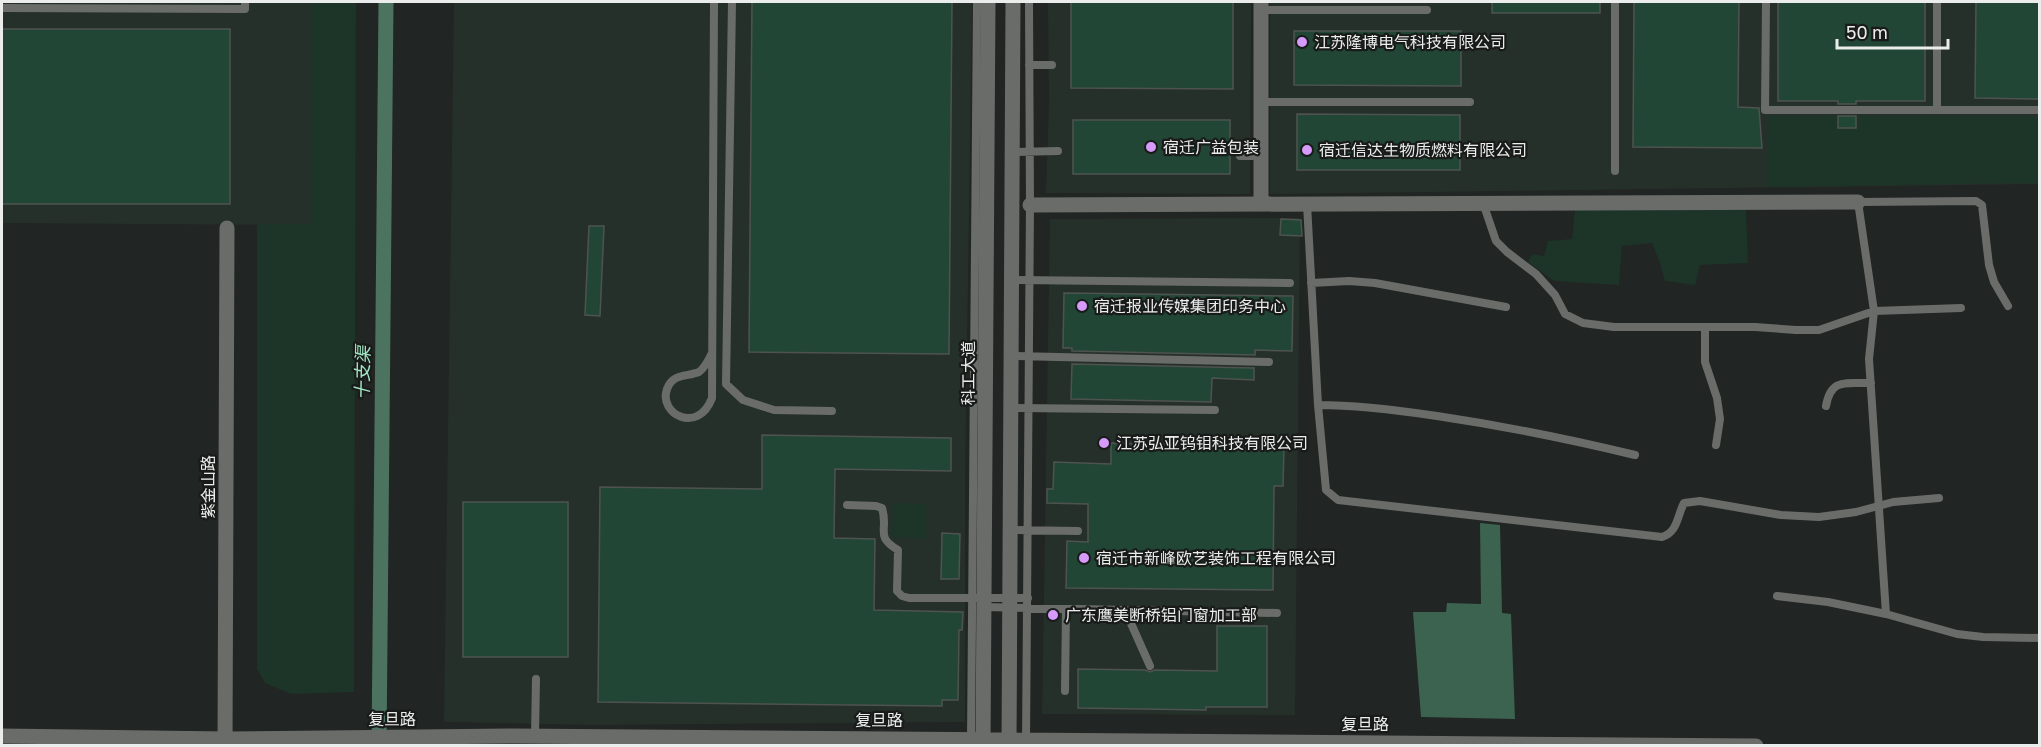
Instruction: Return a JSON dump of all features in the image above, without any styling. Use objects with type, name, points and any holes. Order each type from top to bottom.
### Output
[{"type":"street","name":"科工大道","points":[[977,742],[988,2]]},
{"type":"street","points":[[1009,742],[1013,2]]},
{"type":"street","points":[[1261,6],[1261,204]]},
{"type":"street","points":[[1030,205],[1858,202]]},
{"type":"street","name":"紫金山路","points":[[225,742],[227,228]]},
{"type":"street","name":"复旦路","points":[[2,736],[225,742],[322,738],[535,736],[977,742],[1756,746]]},
{"type":"lane","points":[[2,8],[245,9],[245,2]]},
{"type":"lane","points":[[712,353],[702,369],[695,373],[682,375],[672,381],[666,396],[672,410],[679,416],[692,418],[703,414],[712,398],[714,2]]},
{"type":"lane","points":[[712,398],[726,384],[732,2]]},
{"type":"lane","points":[[976,2],[980,601]]},
{"type":"lane","points":[[1026,742],[1030,281],[1029,2]]},
{"type":"lane","points":[[1615,2],[1615,171]]},
{"type":"lane","points":[[1766,2],[1765,110],[2040,110]]},
{"type":"lane","points":[[1937,2],[1937,110]]},
{"type":"lane","points":[[1261,6],[1428,10]]},
{"type":"lane","points":[[1029,65],[1052,65]]},
{"type":"lane","points":[[1261,102],[1470,102]]},
{"type":"lane","points":[[1012,152],[1058,151]]},
{"type":"lane","points":[[1240,156],[1261,156]]},
{"type":"lane","points":[[1886,614],[1869,359],[1874,311],[1858,202],[1976,201],[1982,205],[1989,265],[1994,282],[2008,306]]},
{"type":"lane","points":[[1307,204],[1318,405],[1326,490],[1338,500],[1662,537],[1670,534],[1676,526],[1684,503],[1700,501],[1781,515],[1819,517],[1856,512],[1911,500],[1939,498]]},
{"type":"lane","points":[[1484,204],[1496,241],[1536,274],[1555,296],[1565,314],[1583,323],[1614,327],[1819,330],[1874,311],[1961,308]]},
{"type":"lane","points":[[1011,280],[1290,284]]},
{"type":"lane","points":[[1311,283],[1349,281],[1375,283],[1506,307]]},
{"type":"lane","points":[[1705,327],[1705,362],[1717,398],[1720,419],[1716,445]]},
{"type":"lane","points":[[712,353],[726,353]]},
{"type":"lane","points":[[1011,356],[1269,362]]},
{"type":"lane","points":[[1826,406],[1828,393],[1840,384],[1871,383]]},
{"type":"lane","points":[[726,384],[743,400],[774,410],[832,411]]},
{"type":"lane","points":[[1318,405],[1352,405],[1507,426],[1635,455]]},
{"type":"lane","points":[[1011,408],[1215,410]]},
{"type":"lane","points":[[847,505],[882,508],[884,537],[887,544],[898,550],[897,591],[909,598],[1010,603],[1027,608],[1277,613]]},
{"type":"lane","points":[[1010,530],[1078,531]]},
{"type":"lane","points":[[1777,596],[1828,602],[1886,614],[1957,634],[2040,638]]},
{"type":"lane","points":[[1010,603],[1028,598]]},
{"type":"lane","points":[[1065,691],[1066,609]]},
{"type":"lane","points":[[1125,610],[1150,666]]},
{"type":"lane","points":[[535,736],[536,679]]},
{"type":"shaded area","points":[[2,2],[311,2],[311,225],[2,223]]},
{"type":"shaded area","points":[[454,2],[972,2],[965,485],[965,722],[593,725],[444,722]]},
{"type":"shaded area","points":[[1048,2],[1251,2],[1250,194],[1046,193],[1049,102]]},
{"type":"shaded area","points":[[1270,2],[2039,2],[2039,184],[1270,194]]},
{"type":"shaded area","points":[[1300,218],[1295,715],[1042,714],[1050,219]]},
{"type":"green space","points":[[311,2],[356,2],[354,692],[291,694],[265,683],[257,669],[257,224],[311,224]]},
{"type":"green space","points":[[1767,116],[2039,116],[2039,183],[1767,187]]},
{"type":"green space","points":[[1575,210],[1746,210],[1748,263],[1700,265],[1695,285],[1665,281],[1652,243],[1622,246],[1619,285],[1554,281],[1528,262],[1532,254],[1544,256],[1548,241],[1572,239]]},
{"type":"green space","points":[[893,503],[926,504],[925,539],[892,537]]},
{"type":"green space","points":[[1480,523],[1500,525],[1502,613],[1511,614],[1515,719],[1421,717],[1413,612],[1446,612],[1447,603],[1481,604]]},
{"type":"building","points":[[752,2],[952,2],[949,354],[749,352]]},
{"type":"building","points":[[1071,2],[1233,2],[1233,89],[1071,88]]},
{"type":"building","points":[[1492,2],[1600,2],[1600,13],[1492,13]]},
{"type":"building","points":[[1634,2],[1739,2],[1738,107],[1759,108],[1762,148],[1633,147]]},
{"type":"building","points":[[1778,2],[1925,2],[1925,101],[1856,101],[1856,104],[1838,104],[1838,101],[1778,101]]},
{"type":"building","points":[[1976,2],[2040,2],[2040,99],[1975,98]]},
{"type":"building","points":[[2,29],[230,29],[230,204],[2,204]]},
{"type":"building","points":[[1294,31],[1461,31],[1461,86],[1294,85]]},
{"type":"building","points":[[1297,114],[1460,115],[1460,170],[1297,170]]},
{"type":"building","points":[[1838,116],[1856,116],[1856,128],[1838,128]]},
{"type":"building","points":[[1073,120],[1230,120],[1230,174],[1073,174]]},
{"type":"building","points":[[1281,219],[1301,220],[1302,236],[1280,235]]},
{"type":"building","points":[[589,226],[604,226],[600,316],[585,315]]},
{"type":"building","points":[[1064,293],[1293,296],[1292,351],[1255,350],[1255,355],[1072,351],[1072,348],[1063,348]]},
{"type":"building","points":[[1072,364],[1254,368],[1254,380],[1212,378],[1211,402],[1071,399]]},
{"type":"building","points":[[762,435],[951,438],[951,471],[835,469],[834,538],[875,539],[874,610],[963,612],[962,630],[959,630],[958,700],[942,700],[942,706],[598,702],[600,487],[762,489]]},
{"type":"building","points":[[1111,443],[1284,447],[1283,486],[1274,486],[1273,590],[1066,588],[1067,541],[1088,542],[1088,504],[1047,503],[1047,489],[1053,489],[1054,462],[1111,464]]},
{"type":"building","points":[[463,502],[568,502],[568,657],[463,657]]},
{"type":"building","points":[[942,533],[960,534],[959,579],[941,579]]},
{"type":"building","points":[[1217,626],[1267,626],[1267,707],[1206,707],[1206,710],[1078,708],[1078,669],[1150,672],[1155,670],[1217,671]]},
{"type":"waterway","name":"十支渠","points":[[379,746],[386,2]]},
{"type":"place","name":"江苏隆博电气科技有限公司","points":[[1302,42]]},
{"type":"place","name":"宿迁广益包装","points":[[1151,147]]},
{"type":"place","name":"宿迁信达生物质燃料有限公司","points":[[1307,150]]},
{"type":"place","name":"宿迁报业传媒集团印务中心","points":[[1082,306]]},
{"type":"place","name":"江苏弘亚钨钼科技有限公司","points":[[1104,443]]},
{"type":"place","name":"宿迁市新峰欧艺装饰工程有限公司","points":[[1084,558]]},
{"type":"place","name":"广东鹰美断桥铝门窗加工部","points":[[1053,615]]}]
